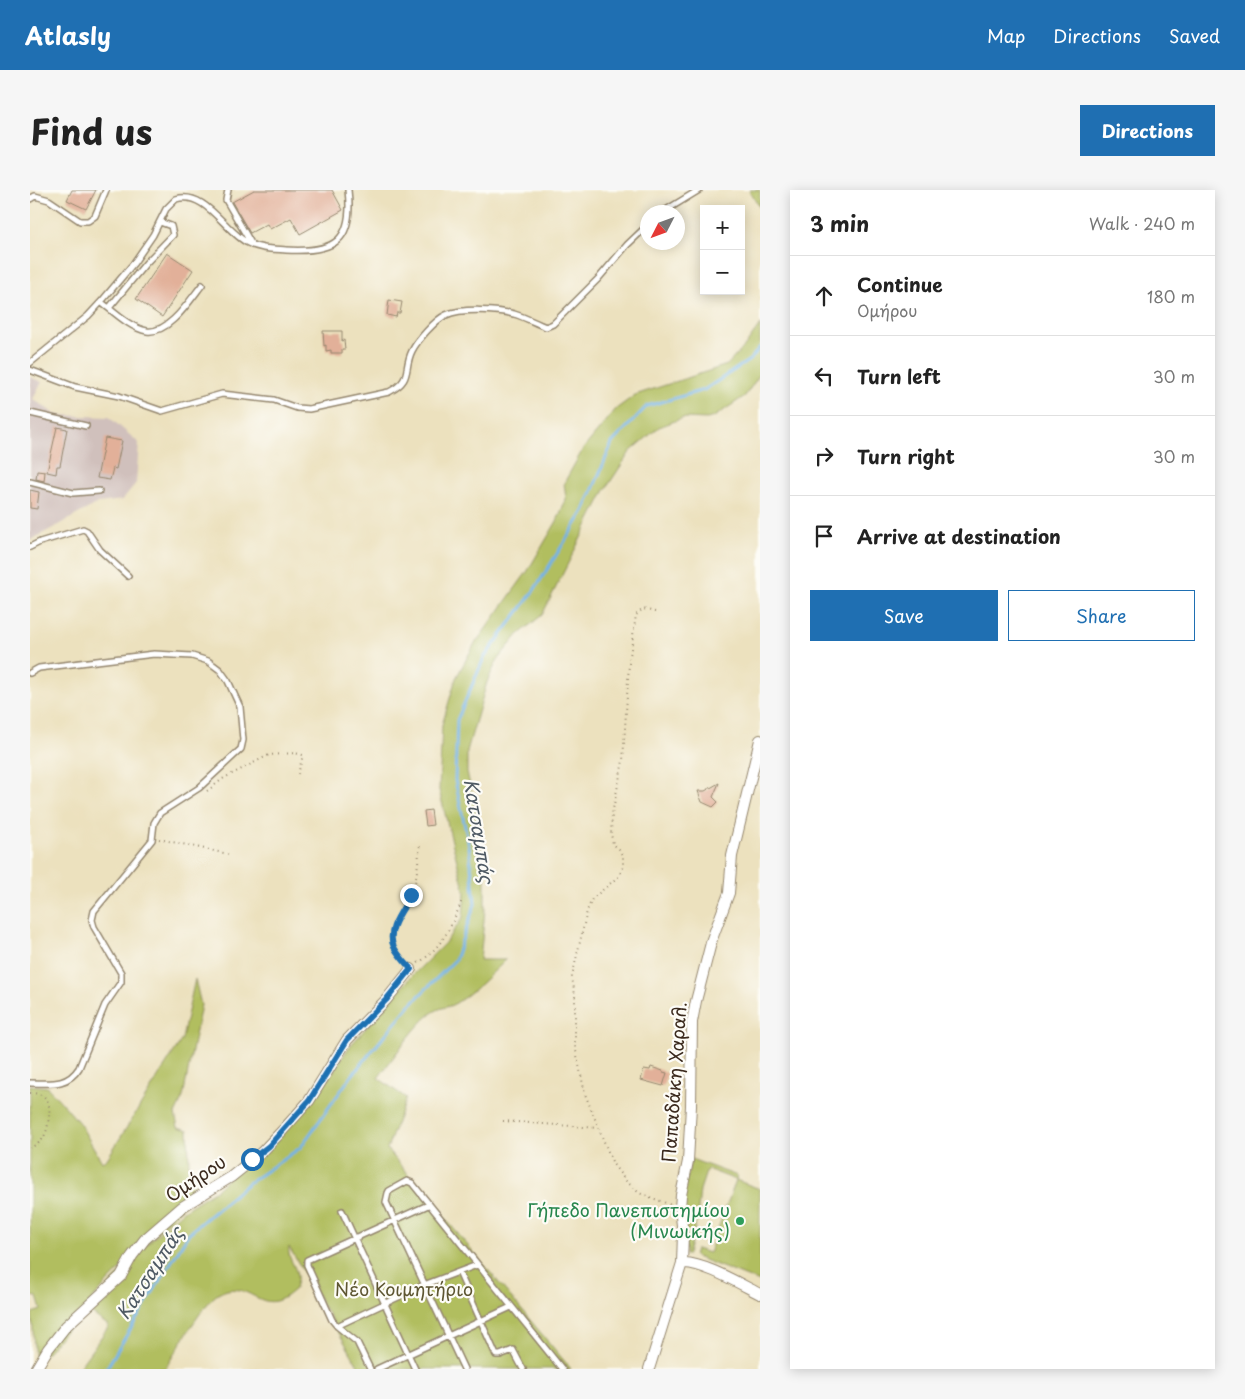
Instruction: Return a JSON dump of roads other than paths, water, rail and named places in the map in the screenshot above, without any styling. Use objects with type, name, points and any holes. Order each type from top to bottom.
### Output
[{"type":"street","name":"Παπαδάκη Χαραλ.","points":[[648,1369],[682,1263],[683,1234],[680,1195],[688,1161],[692,1106],[692,1022],[712,939],[729,892],[732,856],[760,740]]},
{"type":"street","name":"Ομήρου","points":[[36,1369],[48,1349],[66,1326],[121,1276],[132,1256],[145,1239],[182,1207],[231,1177],[262,1152],[283,1130],[309,1101],[347,1040],[386,1000],[411,969]]},
{"type":"street","points":[[682,1263],[700,1266],[760,1294]]},
{"type":"lane","points":[[41,190],[42,198]]},
{"type":"lane","points":[[30,199],[35,196],[49,200],[80,221],[88,221],[95,216],[106,190]]},
{"type":"lane","points":[[228,190],[226,200],[252,245]]},
{"type":"lane","points":[[30,363],[88,316],[101,302],[133,264],[153,235],[166,209],[176,199],[186,198],[207,207],[241,239],[252,245],[262,248],[304,251],[331,244],[342,235],[347,228],[349,216],[348,190]]},
{"type":"lane","points":[[674,205],[699,190]]},
{"type":"lane","points":[[109,308],[146,263],[173,235],[171,226],[160,222]]},
{"type":"lane","points":[[30,370],[75,387],[120,396],[162,411],[222,394],[274,400],[297,408],[309,409],[389,392],[396,389],[404,380],[411,352],[435,323],[446,315],[477,310],[512,313],[546,327],[553,324],[598,279],[640,233]]},
{"type":"lane","points":[[101,302],[130,324],[147,331],[161,329],[182,312],[202,285]]},
{"type":"lane","points":[[30,413],[34,412],[86,426]]},
{"type":"lane","points":[[30,482],[73,493],[99,491]]},
{"type":"lane","points":[[30,547],[40,542],[83,529],[87,531],[100,550],[128,576]]},
{"type":"lane","points":[[30,672],[39,668],[154,654],[192,656],[208,661],[220,670],[228,681],[240,707],[243,740],[241,749],[199,788],[160,813],[154,823],[152,838],[94,911],[92,920],[94,927],[121,973],[121,982],[105,1004],[74,1077],[61,1083],[30,1083]]},
{"type":"lane","points":[[464,1369],[386,1202],[388,1193],[407,1181],[412,1183],[562,1369]]},
{"type":"lane","points":[[370,1369],[357,1342],[332,1320],[307,1265],[307,1260],[428,1205]]},
{"type":"lane","points":[[342,1211],[415,1369]]},
{"type":"lane","points":[[337,1326],[424,1285],[477,1265]]},
{"type":"lane","points":[[459,1272],[496,1355],[513,1350],[523,1369]]},
{"type":"lane","points":[[377,1369],[511,1307]]},
{"type":"waterway","name":"Κατσαμπάς","points":[[106,1369],[189,1233],[247,1184],[300,1148],[349,1079],[409,1006],[455,960],[475,904],[469,846],[455,780],[457,720],[484,658],[531,595],[584,511],[612,443],[647,406],[704,390],[751,359],[760,347]]},
{"type":"place","name":"Γήπεδο Πανεπιστημίου (Μινωικής)","points":[[740,1221]]},
{"type":"park label","name":"Νέο Κοιμητήριο","points":[[404,1290]]}]
